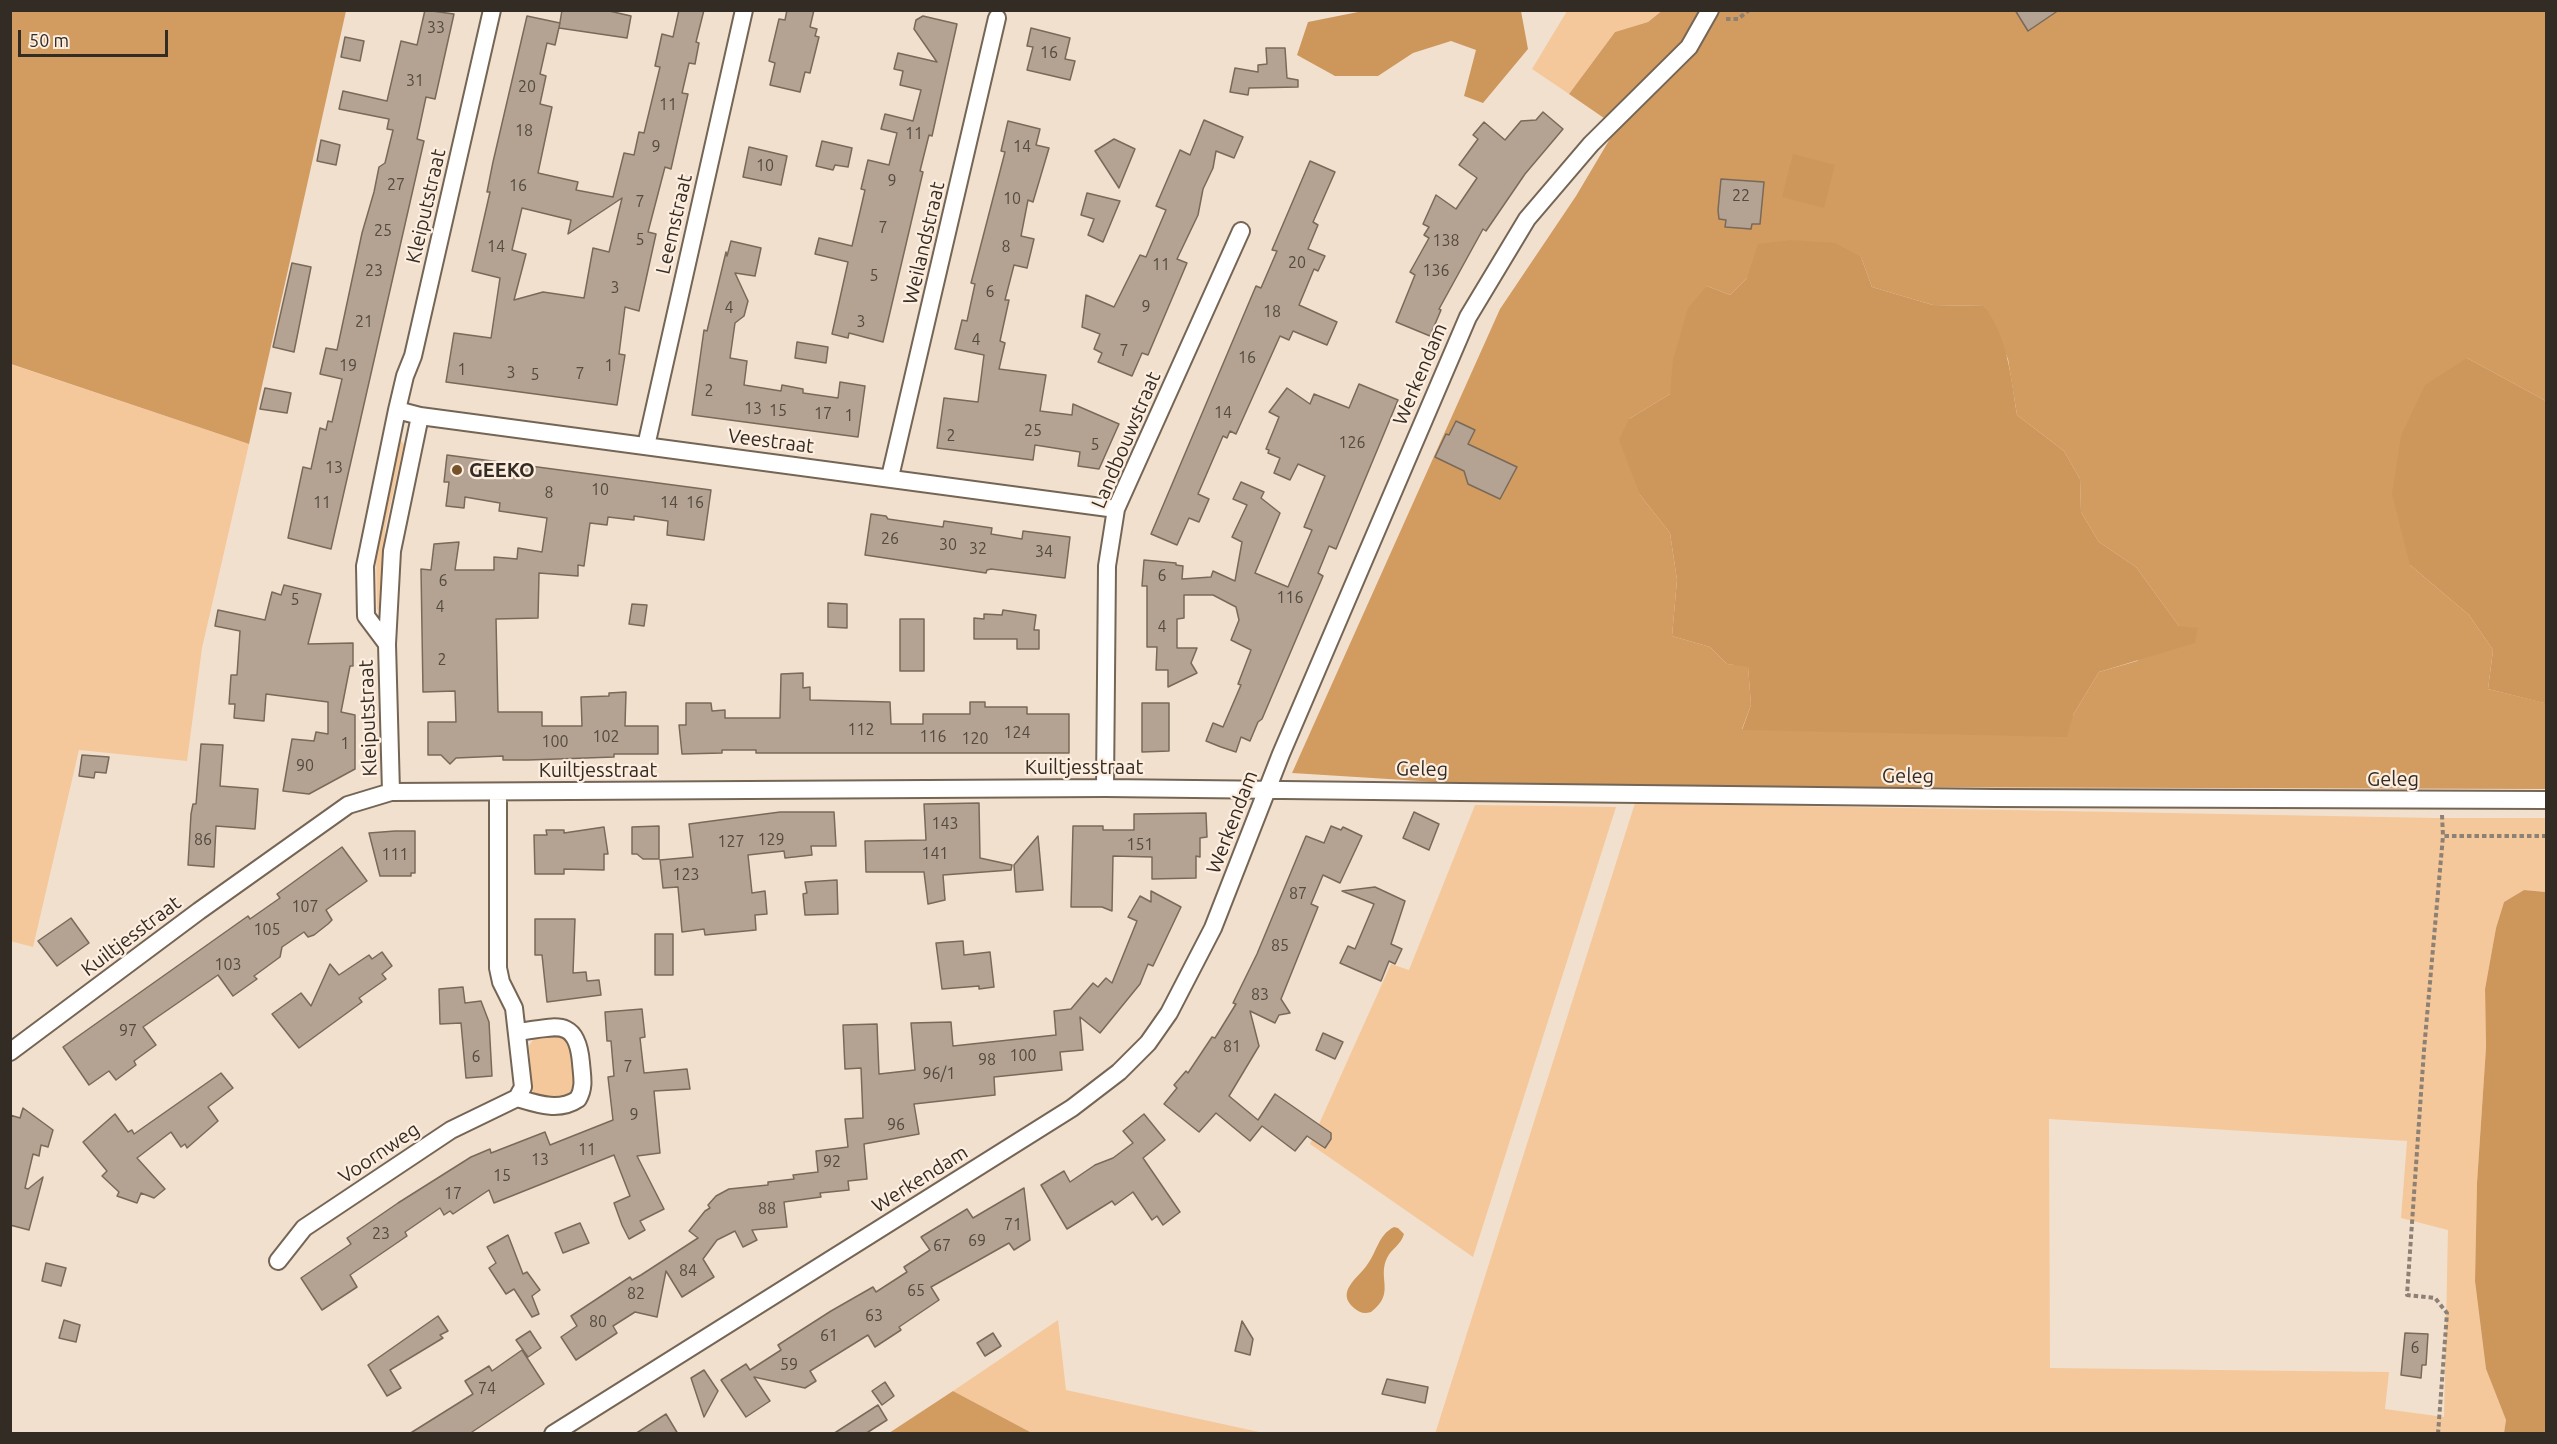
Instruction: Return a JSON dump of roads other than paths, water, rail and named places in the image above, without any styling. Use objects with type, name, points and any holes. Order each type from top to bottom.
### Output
[{"type":"street","name":"Kleiputstraat","points":[[387,644],[366,616],[365,566],[397,410],[405,376],[413,356],[492,10]]},
{"type":"street","name":"Leemstraat","points":[[646,446],[744,10]]},
{"type":"street","name":"Werkendam","points":[[553,1434],[1062,1114],[1119,1072],[1148,1043],[1169,1012],[1213,928],[1281,754],[1468,317],[1527,219],[1591,144],[1689,47],[1710,10]]},
{"type":"street","name":"Weilandstraat","points":[[890,477],[997,18]]},
{"type":"street","name":"Landbouwstraat","points":[[1105,788],[1107,566],[1116,509],[1241,231]]},
{"type":"street","points":[[397,410],[420,416]]},
{"type":"street","name":"Kleiputstraat","points":[[391,792],[387,644],[392,551],[420,416]]},
{"type":"street","name":"Veestraat","points":[[420,416],[1116,509]]},
{"type":"street","name":"Kuiltjesstraat","points":[[10,1052],[199,911],[348,805],[391,792],[1268,789]]},
{"type":"street","name":"Geleg","points":[[1268,789],[1996,798],[2547,800]]},
{"type":"street","points":[[498,792],[498,968],[501,982],[514,1008],[523,1087],[518,1098],[541,1106],[563,1106],[578,1099],[583,1083],[580,1046],[571,1031],[563,1028],[517,1032]]},
{"type":"street","name":"Voornweg","points":[[278,1261],[304,1228],[452,1130],[518,1098]]},
{"type":"place","name":"GEEKO","points":[[457,470]]}]
